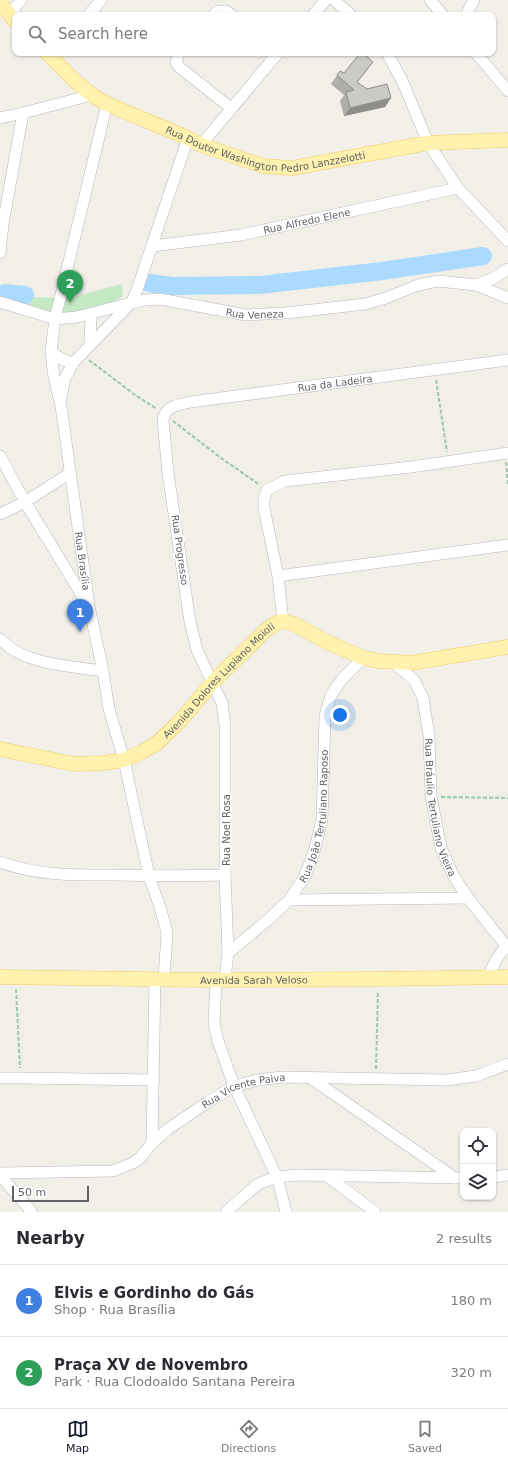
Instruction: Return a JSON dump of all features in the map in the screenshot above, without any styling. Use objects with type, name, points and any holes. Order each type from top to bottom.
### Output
[{"type":"main road","points":[[0,3],[12,18]]},
{"type":"main road","name":"Rua Doutor Washington Pedro Lanzzelotti","points":[[54,56],[75,81],[92,95],[107,104],[188,138],[201,145],[263,166],[292,168],[428,143],[508,140]]},
{"type":"main road","name":"Avenida Dolores Lupiano Moioli","points":[[0,749],[74,764],[103,763],[124,760],[140,753],[156,744],[180,721],[213,682],[266,630],[276,623],[283,621],[294,624],[325,641],[363,658],[393,662],[411,662],[508,647]]},
{"type":"main road","name":"Avenida Sarah Veloso","points":[[0,977],[378,979],[508,977]]},
{"type":"street","points":[[15,12],[21,0]]},
{"type":"street","points":[[92,12],[101,0]]},
{"type":"street","points":[[316,12],[326,0]]},
{"type":"street","points":[[334,0],[348,12]]},
{"type":"street","points":[[430,0],[440,12]]},
{"type":"street","points":[[468,12],[474,0]]},
{"type":"street","points":[[217,12],[222,10],[226,12]]},
{"type":"street","points":[[177,56],[176,62],[179,66],[231,108]]},
{"type":"street","points":[[201,145],[274,56]]},
{"type":"street","points":[[389,56],[402,80],[428,143],[458,188],[508,241]]},
{"type":"street","points":[[479,56],[508,91]]},
{"type":"street","points":[[0,118],[92,95]]},
{"type":"street","name":"Rua Brasília","points":[[107,104],[55,319],[51,352],[54,377],[61,406],[89,606],[103,671],[109,709],[124,760],[149,876],[160,906],[167,933],[159,979],[152,1143]]},
{"type":"street","points":[[0,253],[3,224],[23,113]]},
{"type":"street","points":[[131,303],[153,246],[188,138]]},
{"type":"street","name":"Rua Alfredo Elene","points":[[153,246],[241,235],[458,188]]},
{"type":"street","name":"Rua Veneza","points":[[0,302],[55,319],[77,318],[131,303],[160,299],[246,315],[286,313],[365,304],[386,298],[418,285],[438,281],[476,285],[492,279],[508,269]]},
{"type":"street","points":[[476,285],[508,298]]},
{"type":"street","name":"Rua Brasília","points":[[61,406],[65,378],[73,363],[131,303]]},
{"type":"street","points":[[90,344],[91,314]]},
{"type":"street","points":[[51,352],[64,361],[73,363]]},
{"type":"street","name":"Rua da Ladeira","points":[[164,414],[171,408],[191,402],[508,360]]},
{"type":"street","name":"Rua Progresso","points":[[164,414],[162,420],[168,473],[190,622],[197,650],[213,682]]},
{"type":"street","points":[[283,621],[278,576],[264,508],[264,498],[267,490],[285,481],[506,454]]},
{"type":"street","points":[[0,456],[25,502],[89,606]]},
{"type":"street","points":[[0,514],[25,502],[70,473]]},
{"type":"street","points":[[278,576],[508,545]]},
{"type":"street","points":[[0,639],[20,654],[48,663],[103,671]]},
{"type":"street","name":"Rua João Tertuliano Raposo","points":[[228,954],[289,900],[305,876],[314,852],[322,820],[326,716],[331,695],[343,678],[363,658]]},
{"type":"street","name":"Rua Bráulio Tertuliano Vieira","points":[[393,662],[414,680],[423,698],[429,736],[431,796],[441,848],[453,875],[468,898],[507,946]]},
{"type":"street","name":"Rua Noel Rosa","points":[[213,682],[222,703],[226,725],[225,875],[228,954],[220,979],[214,1024],[218,1041],[234,1086],[277,1177],[286,1212]]},
{"type":"street","points":[[0,862],[16,868],[58,875],[225,875]]},
{"type":"street","points":[[289,900],[468,898]]},
{"type":"street","points":[[488,977],[497,958],[507,946]]},
{"type":"street","name":"Rua Vicente Paiva","points":[[0,1174],[113,1170],[133,1163],[140,1158],[152,1143],[168,1129],[208,1102],[234,1086],[258,1080],[282,1077],[312,1079],[376,1078],[447,1080],[476,1076],[508,1064]]},
{"type":"street","points":[[0,1078],[154,1080]]},
{"type":"street","points":[[312,1079],[459,1178]]},
{"type":"street","points":[[0,1174],[32,1212]]},
{"type":"street","points":[[226,1212],[258,1184],[277,1177],[298,1175],[459,1178]]},
{"type":"street","points":[[496,1176],[508,1175]]},
{"type":"street","points":[[327,1176],[375,1212]]},
{"type":"path","points":[[434,370],[449,461]]},
{"type":"path","points":[[506,454],[508,485]]},
{"type":"path","points":[[431,796],[508,798]]},
{"type":"path","points":[[15,978],[20,1078]]},
{"type":"path","points":[[376,1078],[378,979]]},
{"type":"green space","points":[[122,284],[123,296],[105,307],[65,314],[42,315],[30,307],[23,297],[70,298]]},
{"type":"building","points":[[358,56],[366,56],[373,62],[357,82],[367,89],[387,84],[391,98],[350,108],[346,92],[354,90],[337,75],[340,71],[344,73]]},
{"type":"waterway","points":[[149,283],[173,286],[260,285],[382,271],[483,256]]},
{"type":"waterway","points":[[5,293],[25,295]]},
{"type":"place","name":"Praça XV de Novembro","points":[[70,303]]},
{"type":"place","name":"Elvis e Gordinho do Gás","points":[[80,632]]}]
